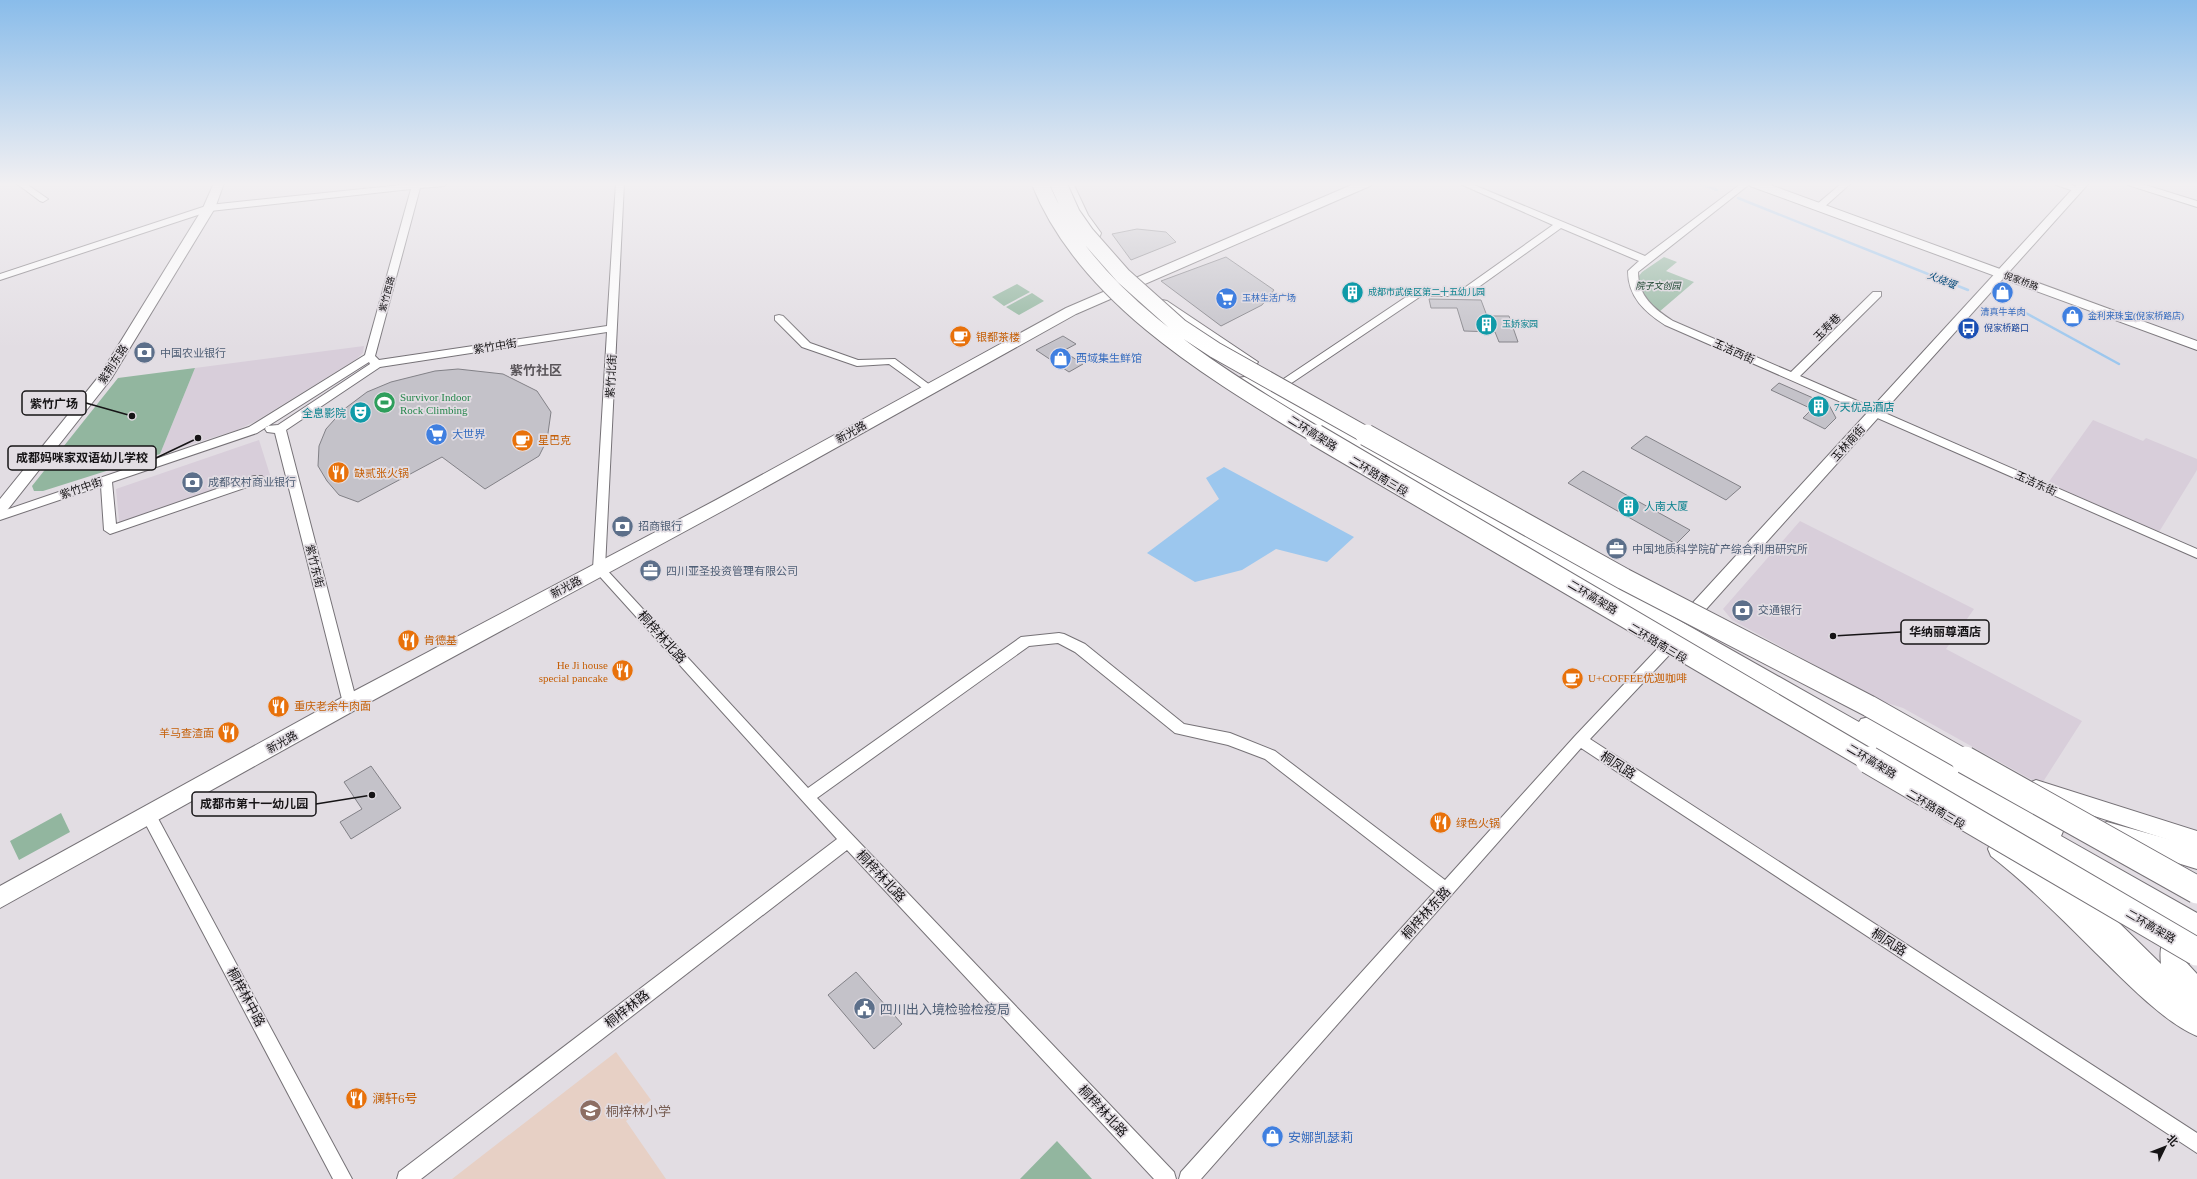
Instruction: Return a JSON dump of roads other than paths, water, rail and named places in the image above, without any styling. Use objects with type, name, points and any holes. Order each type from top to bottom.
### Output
[{"type":"highway","name":"二环高架路","points":[[1070,238],[1098,272],[1152,324],[1251,394],[1341,450],[2197,952]]},
{"type":"highway","points":[[1092,238],[1124,276],[1180,327],[1296,402],[1630,596],[1927,773],[2197,927]]},
{"type":"highway","points":[[1115,298],[1171,340],[1256,393],[1872,751],[1927,773]]},
{"type":"highway","points":[[1172,310],[1188,328],[1217,349],[1312,407],[1859,712],[1910,744],[2016,805],[2047,826],[2197,912]]},
{"type":"highway","points":[[1215,350],[1624,579],[1869,706],[2197,890]]},
{"type":"highway","points":[[1191,352],[1630,596],[1867,725],[1910,744]]},
{"type":"main road","name":"二环路南三段","points":[[1065,238],[1115,298],[1198,365],[1255,404],[1512,555],[1984,838],[2020,864],[2163,1000],[2197,1024]]},
{"type":"main road","points":[[1099,238],[1135,281],[1172,310],[1235,352],[1694,612],[1816,673],[2005,775],[2044,792],[2197,840]]},
{"type":"main road","name":"新光路","points":[[0,898],[350,703],[599,568],[729,500],[929,388],[1071,311],[1115,298],[1135,281],[1236,238]]},
{"type":"main road","name":"倪家桥路","points":[[1905,238],[2197,346]]},
{"type":"main road","points":[[1460,512],[1512,555]]},
{"type":"main road","points":[[1816,673],[1859,712]]},
{"type":"main road","points":[[1733,688],[1801,710]]},
{"type":"main road","points":[[1950,786],[2045,866],[2143,966],[2197,1010]]},
{"type":"main road","points":[[2016,805],[2099,830],[2156,844],[2197,858]]},
{"type":"main road","points":[[2045,866],[2052,894]]},
{"type":"main road","points":[[2197,876],[2188,879],[2186,883],[2188,892],[2197,903]]},
{"type":"main road","points":[[2197,939],[2180,938],[2172,950],[2174,967],[2197,994]]},
{"type":"street","points":[[0,276],[117,238]]},
{"type":"street","name":"紫荆东路","points":[[0,509],[84,406],[106,376],[191,238]]},
{"type":"street","name":"紫竹西路","points":[[373,361],[403,238]]},
{"type":"street","name":"紫竹北街","points":[[599,568],[617,238]]},
{"type":"street","points":[[1286,382],[1419,293],[1462,294],[1540,238]]},
{"type":"street","points":[[1593,238],[1646,260]]},
{"type":"street","name":"玉洁西街","points":[[1675,238],[1633,271],[1633,286],[1637,294],[1658,316],[1876,413]]},
{"type":"street","name":"玉林南街","points":[[1694,612],[2034,238]]},
{"type":"street","name":"玉寿巷","points":[[1793,377],[1878,294]]},
{"type":"street","points":[[779,318],[806,345],[857,363],[891,361],[929,388]]},
{"type":"street","name":"紫竹中街","points":[[0,516],[253,430],[373,361],[613,328]]},
{"type":"street","name":"紫竹中街","points":[[253,430],[280,429],[373,361]]},
{"type":"street","name":"玉洁东街","points":[[1876,413],[2197,554]]},
{"type":"street","name":"紫竹东街","points":[[280,429],[350,703]]},
{"type":"street","points":[[106,480],[110,530],[258,479]]},
{"type":"street","name":"桐梓林北路","points":[[599,568],[807,797],[1167,1179]]},
{"type":"street","points":[[807,797],[1026,641],[1059,638],[1080,648],[1180,729],[1230,739],[1270,755],[1446,890]]},
{"type":"street","name":"桐梓林东路","points":[[1188,1179],[1580,740],[1666,648]]},
{"type":"street","name":"桐凤路","points":[[1580,740],[2197,1144]]},
{"type":"street","name":"桐梓林中路","points":[[149,816],[343,1179]]},
{"type":"street","name":"桐梓林路","points":[[406,1179],[848,840]]},
{"type":"water","points":[[1224,467],[1354,537],[1327,562],[1276,549],[1242,570],[1195,582],[1147,553],[1219,499],[1206,478]]},
{"type":"waterway","name":"火烧堰","points":[[1838,238],[1968,290]]},
{"type":"waterway","name":"火烧堰","points":[[2024,312],[2119,364]]},
{"type":"place","name":"成都市武侯区第二十五幼儿园","points":[[1352,292]]},
{"type":"place","name":"清真牛羊肉","points":[[2003,293]]},
{"type":"place","name":"玉林生活广场","points":[[1226,298]]},
{"type":"place","name":"金利来珠宝(倪家桥路店)","points":[[2073,316]]},
{"type":"place","name":"玉娇家园","points":[[1487,324]]},
{"type":"place","name":"倪家桥路口","points":[[1968,328]]},
{"type":"place","name":"银都茶楼","points":[[960,337]]},
{"type":"place","name":"中国农业银行","points":[[144,353]]},
{"type":"place","name":"西域集生鲜馆","points":[[1060,358]]},
{"type":"place","name":"Survivor Indoor Rock Climbing","points":[[385,403]]},
{"type":"place","name":"7天优品酒店","points":[[1819,407]]},
{"type":"place","name":"全息影院","points":[[361,413]]},
{"type":"place","name":"紫竹广场","points":[[132,416]]},
{"type":"place","name":"大世界","points":[[436,434]]},
{"type":"place","name":"成都妈咪家双语幼儿学校","points":[[198,438]]},
{"type":"place","name":"星巴克","points":[[522,440]]},
{"type":"place","name":"缺贰张火锅","points":[[338,473]]},
{"type":"place","name":"成都农村商业银行","points":[[192,482]]},
{"type":"place","name":"人南大厦","points":[[1628,506]]},
{"type":"place","name":"招商银行","points":[[622,526]]},
{"type":"place","name":"中国地质科学院矿产综合利用研究所","points":[[1617,549]]},
{"type":"place","name":"四川亚圣投资管理有限公司","points":[[650,571]]},
{"type":"place","name":"交通银行","points":[[1743,610]]},
{"type":"place","name":"华纳丽尊酒店","points":[[1833,636]]},
{"type":"place","name":"肯德基","points":[[408,640]]},
{"type":"place","name":"He Ji house special pancake","points":[[623,671]]},
{"type":"place","name":"U+COFFEE优迦咖啡","points":[[1572,678]]},
{"type":"place","name":"重庆老余牛肉面","points":[[279,706]]},
{"type":"place","name":"羊马查渣面","points":[[229,733]]},
{"type":"place","name":"成都市第十一幼儿园","points":[[372,795]]},
{"type":"place","name":"绿色火锅","points":[[1440,823]]},
{"type":"place","name":"四川出入境检验检疫局","points":[[865,1009]]},
{"type":"place","name":"澜轩6号","points":[[356,1098]]},
{"type":"place","name":"桐梓林小学","points":[[590,1111]]},
{"type":"place","name":"安娜凯瑟莉","points":[[1272,1137]]},
{"type":"district","name":"紫竹社区","points":[[536,370]]},
{"type":"park label","name":"院子文创园","points":[[1658,286]]}]
